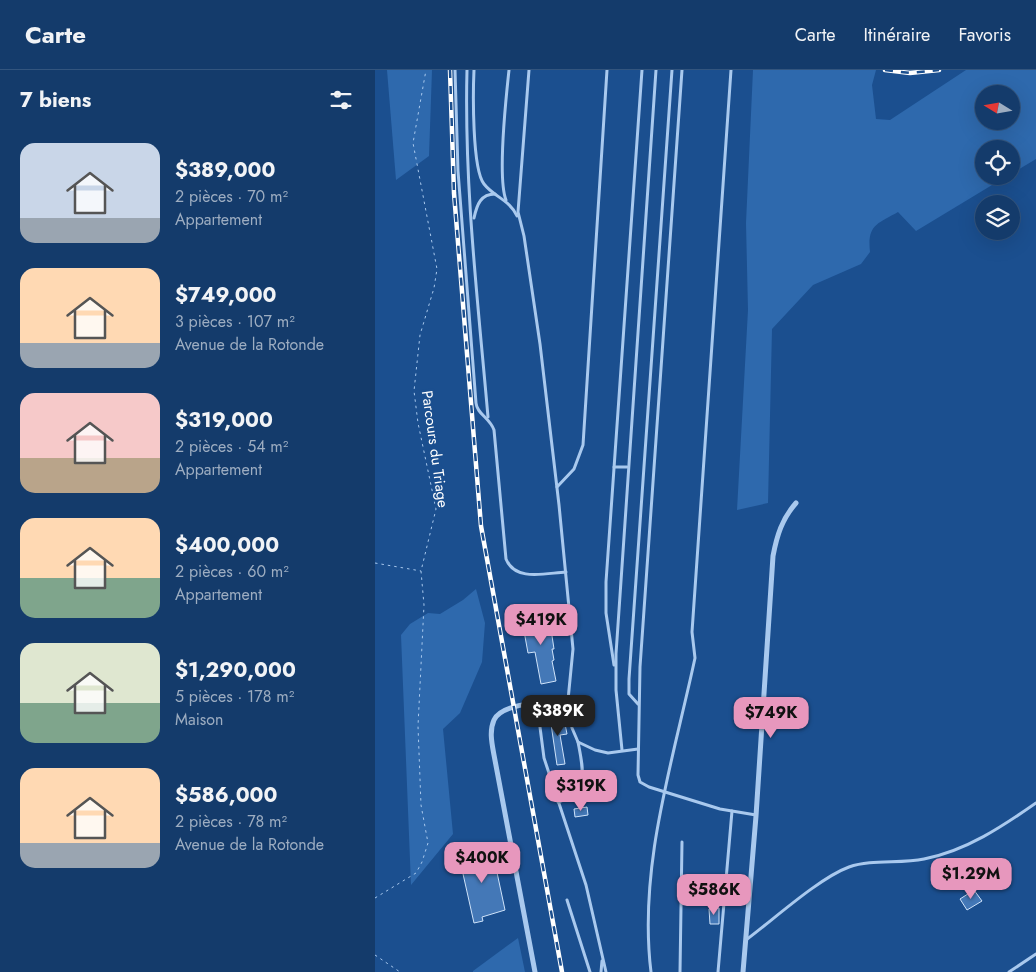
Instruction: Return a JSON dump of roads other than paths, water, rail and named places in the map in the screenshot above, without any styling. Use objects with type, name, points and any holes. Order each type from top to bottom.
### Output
[{"type":"street","points":[[743,972],[756,816],[773,556],[778,531],[786,515],[796,503]]},
{"type":"street","points":[[535,972],[491,733],[494,720],[501,712],[537,704],[568,700]]},
{"type":"lane","points":[[455,70],[458,171],[475,403],[479,412],[488,418]]},
{"type":"lane","points":[[467,70],[466,112],[473,228],[488,418],[495,436],[500,503],[509,564],[521,574],[565,572]]},
{"type":"lane","points":[[474,70],[479,172],[484,184],[506,201]]},
{"type":"lane","points":[[509,70],[503,193],[506,201],[519,219]]},
{"type":"lane","points":[[529,70],[518,204],[519,219],[524,236],[540,344],[557,487],[573,649],[568,700],[572,728],[578,742],[582,772],[580,786],[573,796],[558,802]]},
{"type":"lane","points":[[557,487],[574,469],[583,445],[607,70]]},
{"type":"lane","points":[[622,750],[615,673],[609,642],[606,590],[642,70]]},
{"type":"lane","points":[[615,673],[627,467],[655,70]]},
{"type":"lane","points":[[639,704],[629,694],[629,679],[672,70]]},
{"type":"lane","points":[[682,70],[639,704],[638,775],[640,782],[666,792],[756,816]]},
{"type":"lane","points":[[651,972],[648,924],[650,879],[666,792],[695,658],[692,632],[731,70]]},
{"type":"lane","points":[[473,228],[474,215],[481,200],[484,196],[496,194]]},
{"type":"lane","points":[[614,467],[627,467]]},
{"type":"lane","points":[[537,704],[544,758],[586,886],[606,972]]},
{"type":"lane","points":[[578,742],[601,752],[638,749]]},
{"type":"lane","points":[[746,940],[830,877],[850,867],[924,859],[951,851],[999,828],[1036,803]]},
{"type":"lane","points":[[718,972],[732,811]]},
{"type":"lane","points":[[680,972],[682,842]]},
{"type":"lane","points":[[567,900],[590,972]]},
{"type":"lane","points":[[1009,972],[1036,954]]},
{"type":"lane","points":[[601,972],[602,955]]},
{"type":"railway","points":[[450,70],[454,193],[481,526],[562,972]]},
{"type":"railway","points":[[885,70],[910,73],[939,70]]}]
